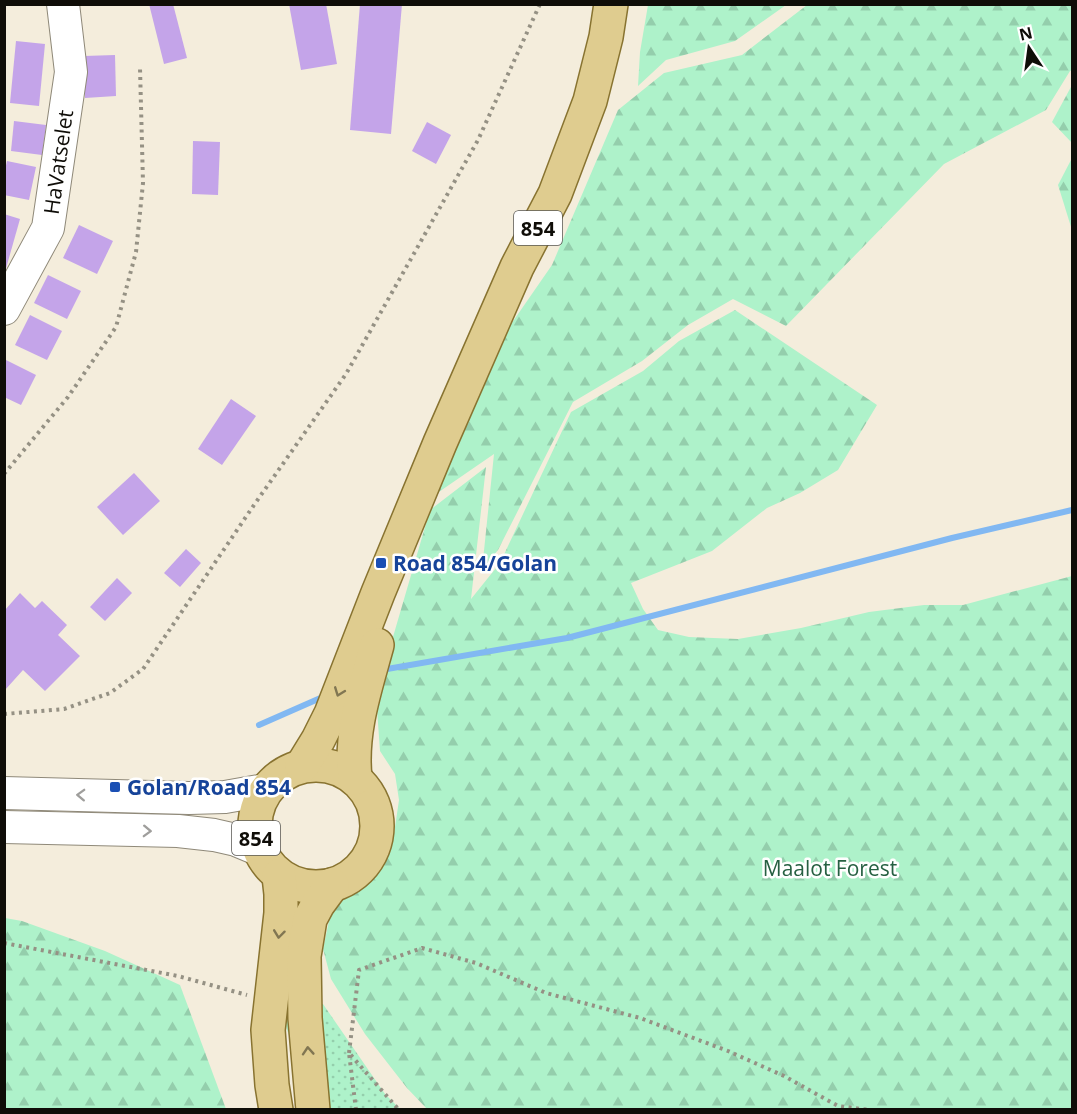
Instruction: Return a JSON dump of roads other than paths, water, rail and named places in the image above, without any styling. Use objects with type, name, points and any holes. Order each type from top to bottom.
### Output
[{"type":"main road","name":"854","points":[[302,766],[331,714],[378,592],[440,443],[517,267],[555,194],[590,101],[606,37],[611,4]]},
{"type":"main road","name":"854","points":[[355,778],[354,741],[360,710],[386,609],[440,443]]},
{"type":"main road","name":"854","points":[[315,764],[336,767],[355,778],[369,794],[377,814],[377,835],[370,855],[357,872],[338,883],[317,888],[296,884],[279,876],[266,862],[257,845],[254,826],[257,807],[265,790],[279,776],[296,767],[315,764]]},
{"type":"main road","name":"854","points":[[276,1110],[268,1030],[281,913],[279,876]]},
{"type":"main road","name":"854","points":[[313,1110],[305,1017],[304,956],[310,920],[332,885]]},
{"type":"street","name":"HaVatselet","points":[[4,309],[48,228],[70,72],[63,4]]},
{"type":"street","points":[[4,793],[189,798],[225,797],[265,790]]},
{"type":"street","points":[[4,827],[178,831],[236,840],[260,850]]},
{"type":"waterway","points":[[381,672],[387,669],[567,638],[952,538],[1072,510]]},
{"type":"waterway","points":[[259,725],[325,696]]},
{"type":"place","name":"Road 854/Golan","points":[[381,563]]},
{"type":"place","name":"Golan/Road 854","points":[[115,787]]},
{"type":"park label","name":"Maalot Forest","points":[[830,868]]}]
